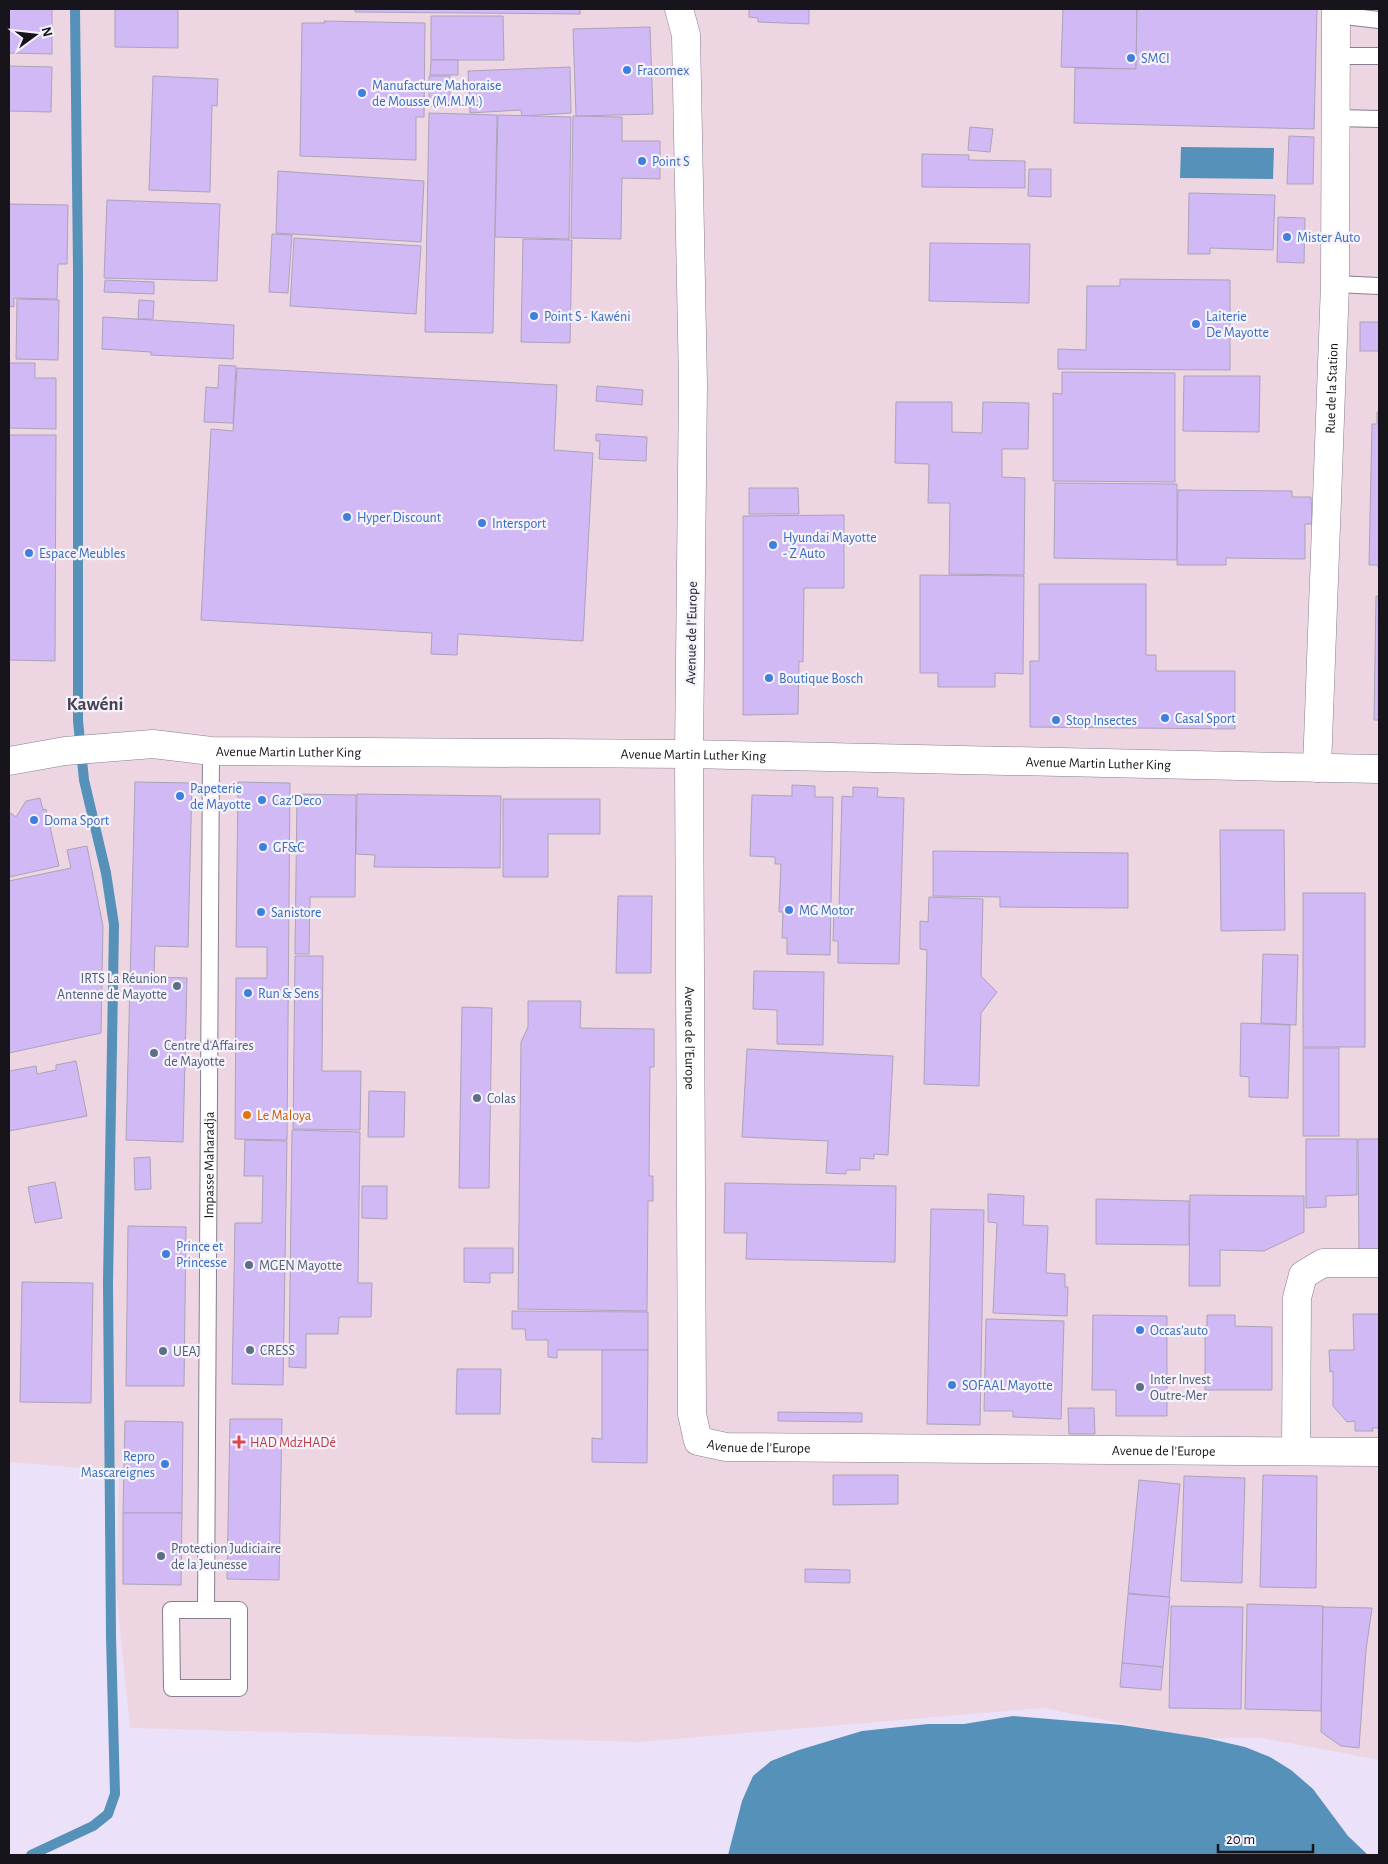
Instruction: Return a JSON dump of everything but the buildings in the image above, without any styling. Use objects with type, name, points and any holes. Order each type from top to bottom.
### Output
[{"type":"street","name":"Avenue de l’Europe","points":[[679,9],[686,35],[693,384],[689,754],[692,1414],[698,1441],[726,1447],[1379,1452]]},
{"type":"street","name":"Avenue de l’Europe","points":[[686,35],[692,9]]},
{"type":"street","name":"Rue de la Station","points":[[1317,768],[1335,284],[1336,12]]},
{"type":"street","name":"Avenue Martin Luther King","points":[[9,761],[65,751],[153,744],[210,751],[689,754],[1379,769]]},
{"type":"street","points":[[1296,1451],[1297,1298],[1303,1275],[1323,1263],[1379,1263]]},
{"type":"lane","points":[[1336,12],[1379,20]]},
{"type":"lane","points":[[1336,56],[1379,56]]},
{"type":"lane","points":[[1336,118],[1379,119]]},
{"type":"lane","points":[[1335,284],[1379,286]]},
{"type":"lane","name":"Impasse Maharadja","points":[[206,1610],[210,751]]},
{"type":"lane","points":[[171,1610],[206,1610],[239,1610],[240,1688],[172,1688],[171,1610]]},
{"type":"shaded area","points":[[9,9],[1379,9],[1379,1760],[1262,1738],[1206,1738],[1166,1732],[1043,1708],[640,1742],[130,1728],[116,1590],[119,1471],[9,1462]]},
{"type":"water","points":[[1181,147],[1274,148],[1273,179],[1180,178]]},
{"type":"water","points":[[1013,1716],[1122,1725],[1206,1738],[1245,1747],[1270,1757],[1291,1770],[1313,1789],[1348,1836],[1368,1855],[728,1855],[742,1801],[753,1776],[771,1761],[799,1750],[862,1731],[928,1724],[964,1724]]},
{"type":"waterway","points":[[31,1855],[93,1826],[108,1814],[115,1794],[111,1636],[108,1283],[114,925],[106,873],[84,780],[78,721],[78,268],[75,9]]},
{"type":"place","name":"SMCI","points":[[1131,58]]},
{"type":"place","name":"Fracomex","points":[[627,70]]},
{"type":"place","name":"Manufacture Mahoraise de Mousse (M.M.M.)","points":[[362,93]]},
{"type":"place","name":"Point S","points":[[642,161]]},
{"type":"place","name":"Mister Auto","points":[[1287,237]]},
{"type":"place","name":"Point S - Kawéni","points":[[534,316]]},
{"type":"place","name":"Laiterie De Mayotte","points":[[1196,324]]},
{"type":"place","name":"Hyper Discount","points":[[347,517]]},
{"type":"place","name":"Intersport","points":[[482,523]]},
{"type":"place","name":"Hyundai Mayotte - Z Auto","points":[[773,545]]},
{"type":"place","name":"Espace Meubles","points":[[29,553]]},
{"type":"place","name":"Boutique Bosch","points":[[769,678]]},
{"type":"place","name":"Casal Sport","points":[[1165,718]]},
{"type":"place","name":"Stop Insectes","points":[[1056,720]]},
{"type":"place","name":"Papeterie de Mayotte","points":[[180,796]]},
{"type":"place","name":"Caz'Deco","points":[[262,800]]},
{"type":"place","name":"Doma Sport","points":[[34,820]]},
{"type":"place","name":"GF&C","points":[[263,847]]},
{"type":"place","name":"MG Motor","points":[[789,910]]},
{"type":"place","name":"Sanistore","points":[[261,912]]},
{"type":"place","name":"IRTS La Réunion Antenne de Mayotte","points":[[177,986]]},
{"type":"place","name":"Run & Sens","points":[[248,993]]},
{"type":"place","name":"Centre d'Affaires de Mayotte","points":[[154,1053]]},
{"type":"place","name":"Colas","points":[[477,1098]]},
{"type":"place","name":"Le Maloya","points":[[247,1115]]},
{"type":"place","name":"Prince et Princesse","points":[[166,1254]]},
{"type":"place","name":"MGEN Mayotte","points":[[249,1265]]},
{"type":"place","name":"Occas’auto","points":[[1140,1330]]},
{"type":"place","name":"CRESS","points":[[250,1350]]},
{"type":"place","name":"UEAJ","points":[[163,1351]]},
{"type":"place","name":"SOFAAL Mayotte","points":[[952,1385]]},
{"type":"place","name":"Inter Invest Outre-Mer","points":[[1140,1387]]},
{"type":"place","name":"HAD MdzHADé","points":[[239,1442]]},
{"type":"place","name":"Repro Mascareignes","points":[[165,1464]]},
{"type":"place","name":"Protection Judiciaire de la Jeunesse","points":[[161,1556]]},
{"type":"district","name":"Kawéni","points":[[95,703]]}]
